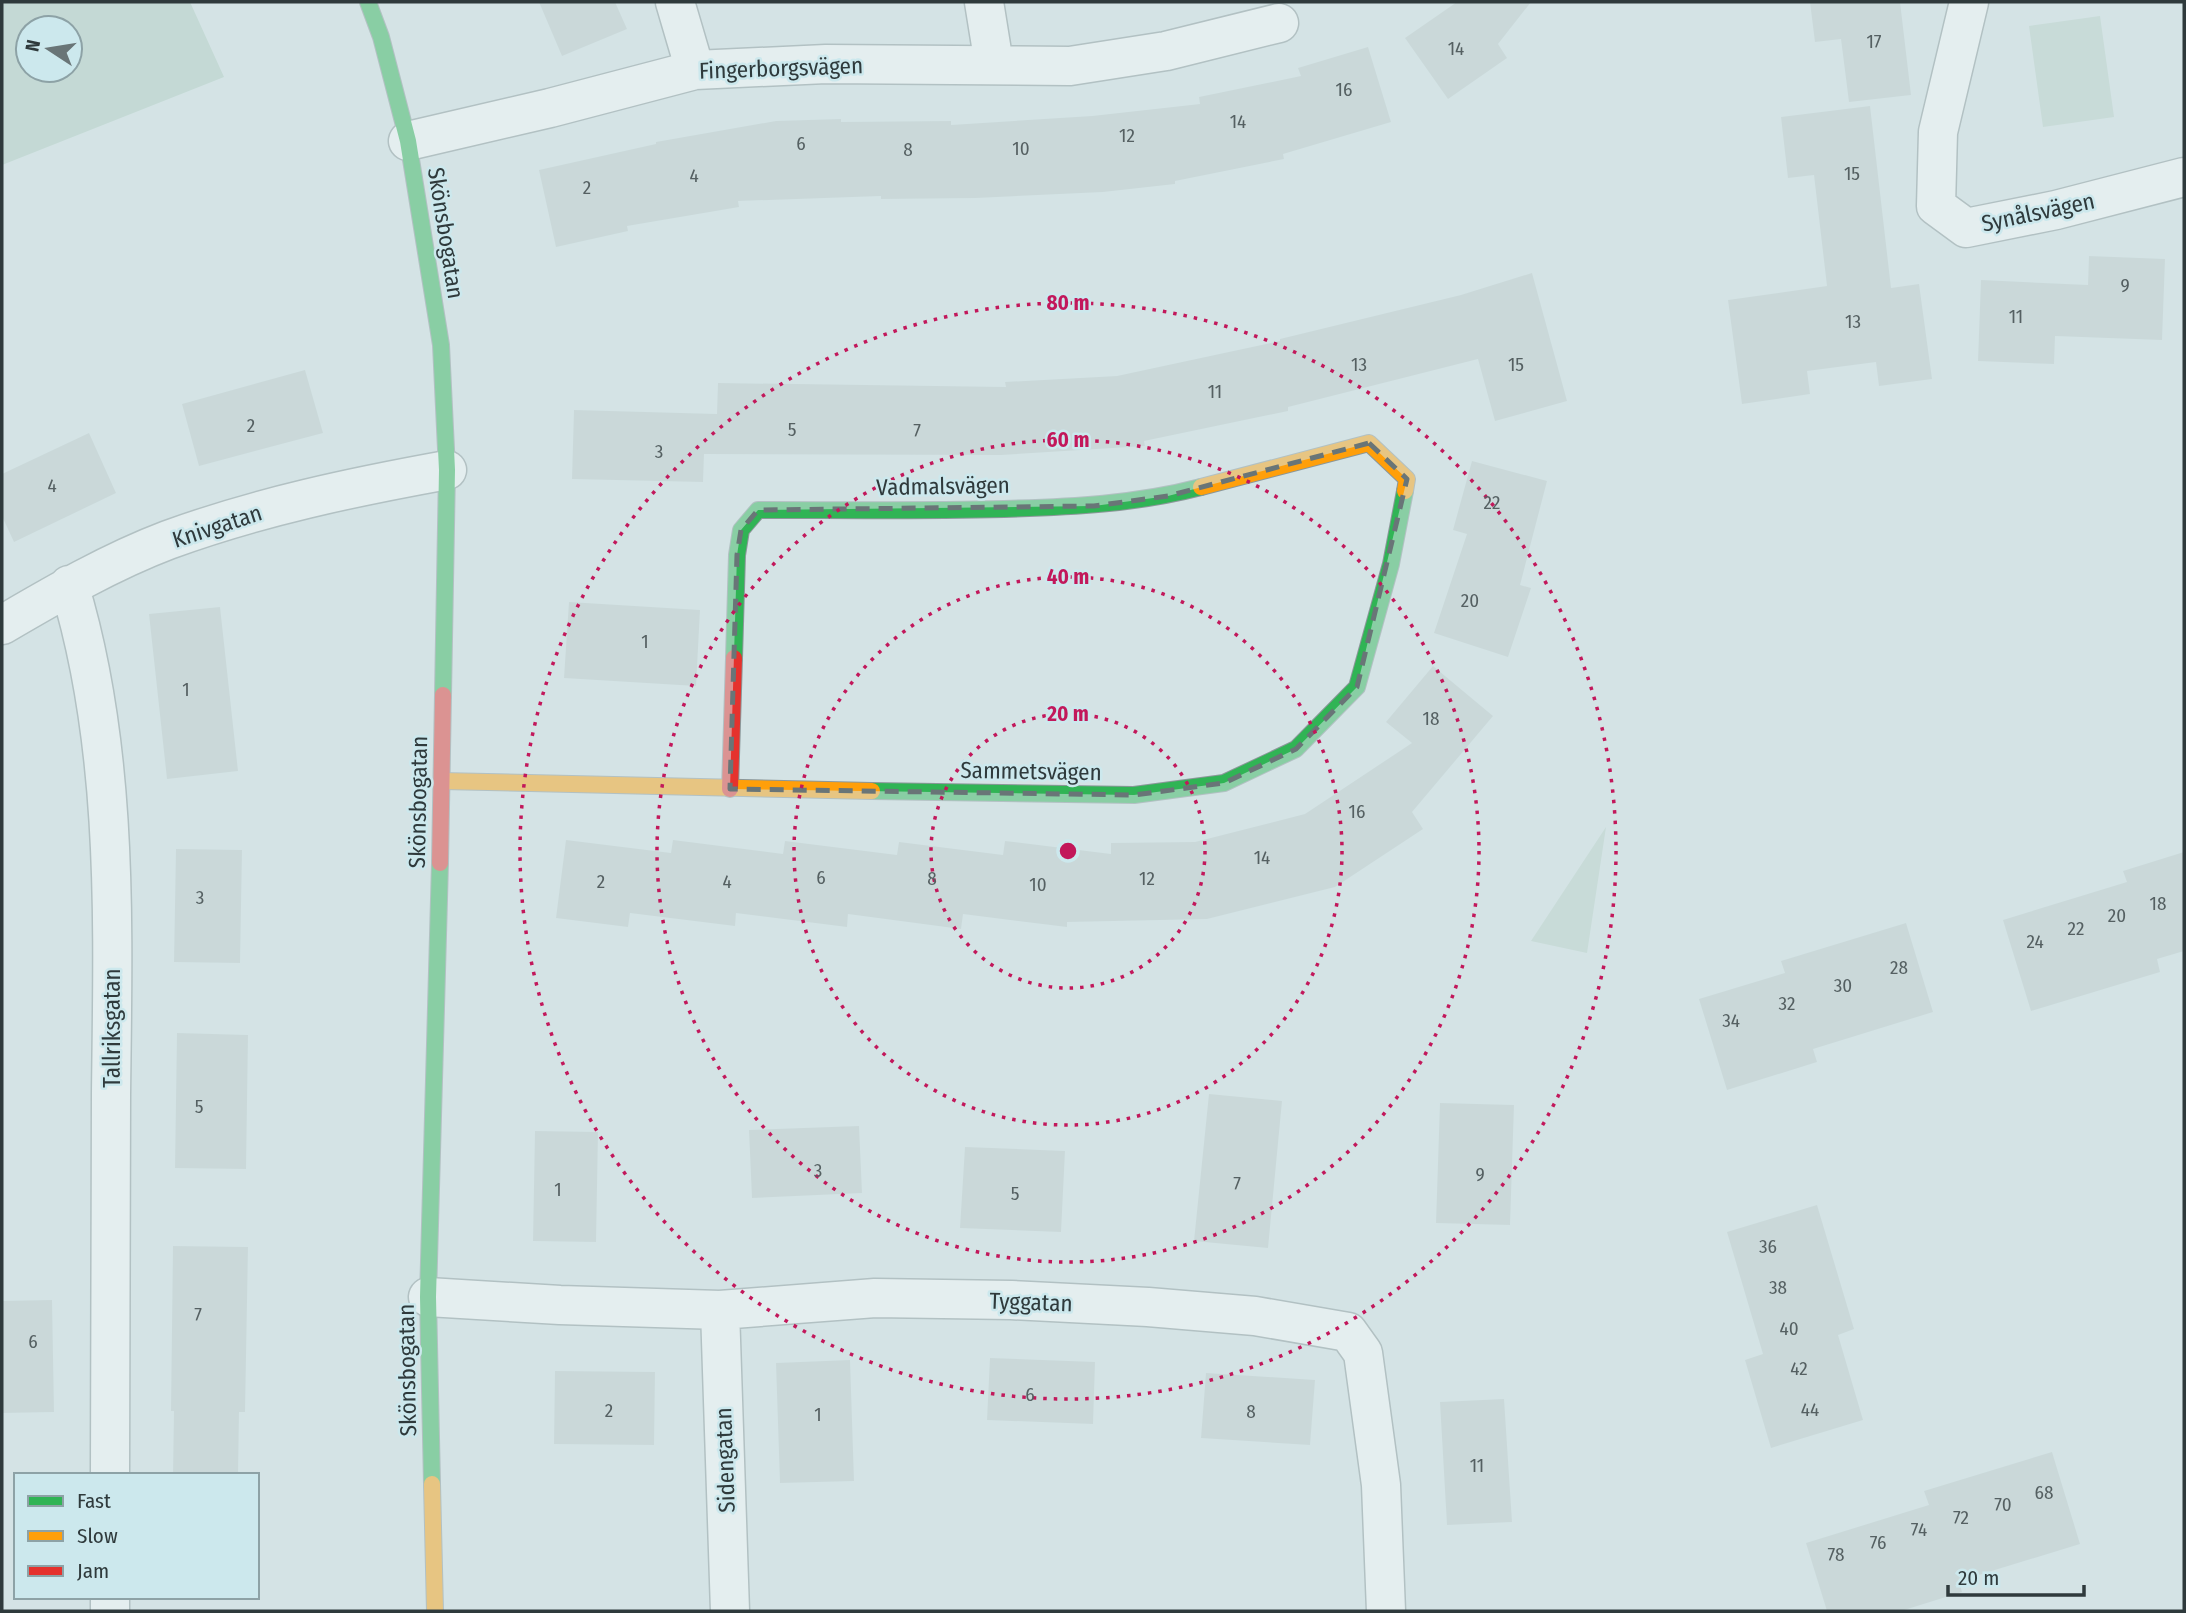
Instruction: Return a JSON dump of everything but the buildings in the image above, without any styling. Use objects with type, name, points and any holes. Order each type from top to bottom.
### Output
[{"type":"street","name":"Skönsbogatan","points":[[368,2],[381,37],[408,141],[441,345],[447,470],[442,781],[428,1297],[435,1611]]},
{"type":"street","points":[[675,2],[695,70]]},
{"type":"street","points":[[984,2],[994,64]]},
{"type":"street","name":"Synålsvägen","points":[[1969,2],[1938,132],[1936,206],[1966,228],[2184,177]]},
{"type":"street","name":"Fingerborgsvägen","points":[[408,141],[695,70],[826,64],[1070,65],[1166,51],[1279,23]]},
{"type":"street","name":"Vadmalsvägen","points":[[730,789],[737,555],[741,530],[758,510],[953,510],[1094,506],[1168,496],[1369,443],[1397,469]]},
{"type":"street","name":"Sammetsvägen","points":[[442,781],[730,789],[1134,795],[1224,783],[1296,749],[1357,687],[1391,564],[1408,479],[1397,469]]},
{"type":"street","name":"Knivgatan","points":[[2,625],[69,585],[167,541],[258,512],[376,483],[447,470]]},
{"type":"street","name":"Tallriksgatan","points":[[69,585],[84,632],[98,714],[109,834],[113,995],[110,1473]]},
{"type":"street","name":"Tyggatan","points":[[428,1297],[560,1305],[720,1310],[875,1298],[1011,1300],[1255,1316],[1348,1332],[1363,1353],[1381,1485],[1386,1611]]},
{"type":"street","name":"Sidengatan","points":[[720,1310],[730,1611]]},
{"type":"highlighted area","points":[[1369,443],[1407,479],[1357,687],[1296,749],[1224,783],[1134,795],[730,789],[737,555],[741,530],[758,510],[1094,506],[1168,496]]},
{"type":"green space","points":[[2,2],[190,2],[224,77],[2,165]]},
{"type":"green space","points":[[2100,16],[2114,117],[2043,127],[2029,26]]},
{"type":"green space","points":[[1606,827],[1587,953],[1531,941]]},
{"type":"traffic: fast","points":[[368,2],[381,37],[408,141],[441,345],[447,470],[443,695]]},
{"type":"traffic: fast","points":[[734,658],[737,555],[741,530],[758,510],[1054,507],[1128,501],[1201,487]]},
{"type":"traffic: fast","points":[[872,791],[1134,795],[1224,783],[1296,749],[1357,687],[1391,564],[1405,491]]},
{"type":"traffic: fast","points":[[432,1484],[428,1297],[440,863]]},
{"type":"traffic: slow","points":[[1201,487],[1369,443],[1407,479],[1405,491]]},
{"type":"traffic: slow","points":[[442,781],[872,791]]},
{"type":"traffic: slow","points":[[432,1484],[435,1611]]},
{"type":"traffic: jam","points":[[730,789],[734,658]]},
{"type":"traffic: jam","points":[[440,863],[443,695]]}]
